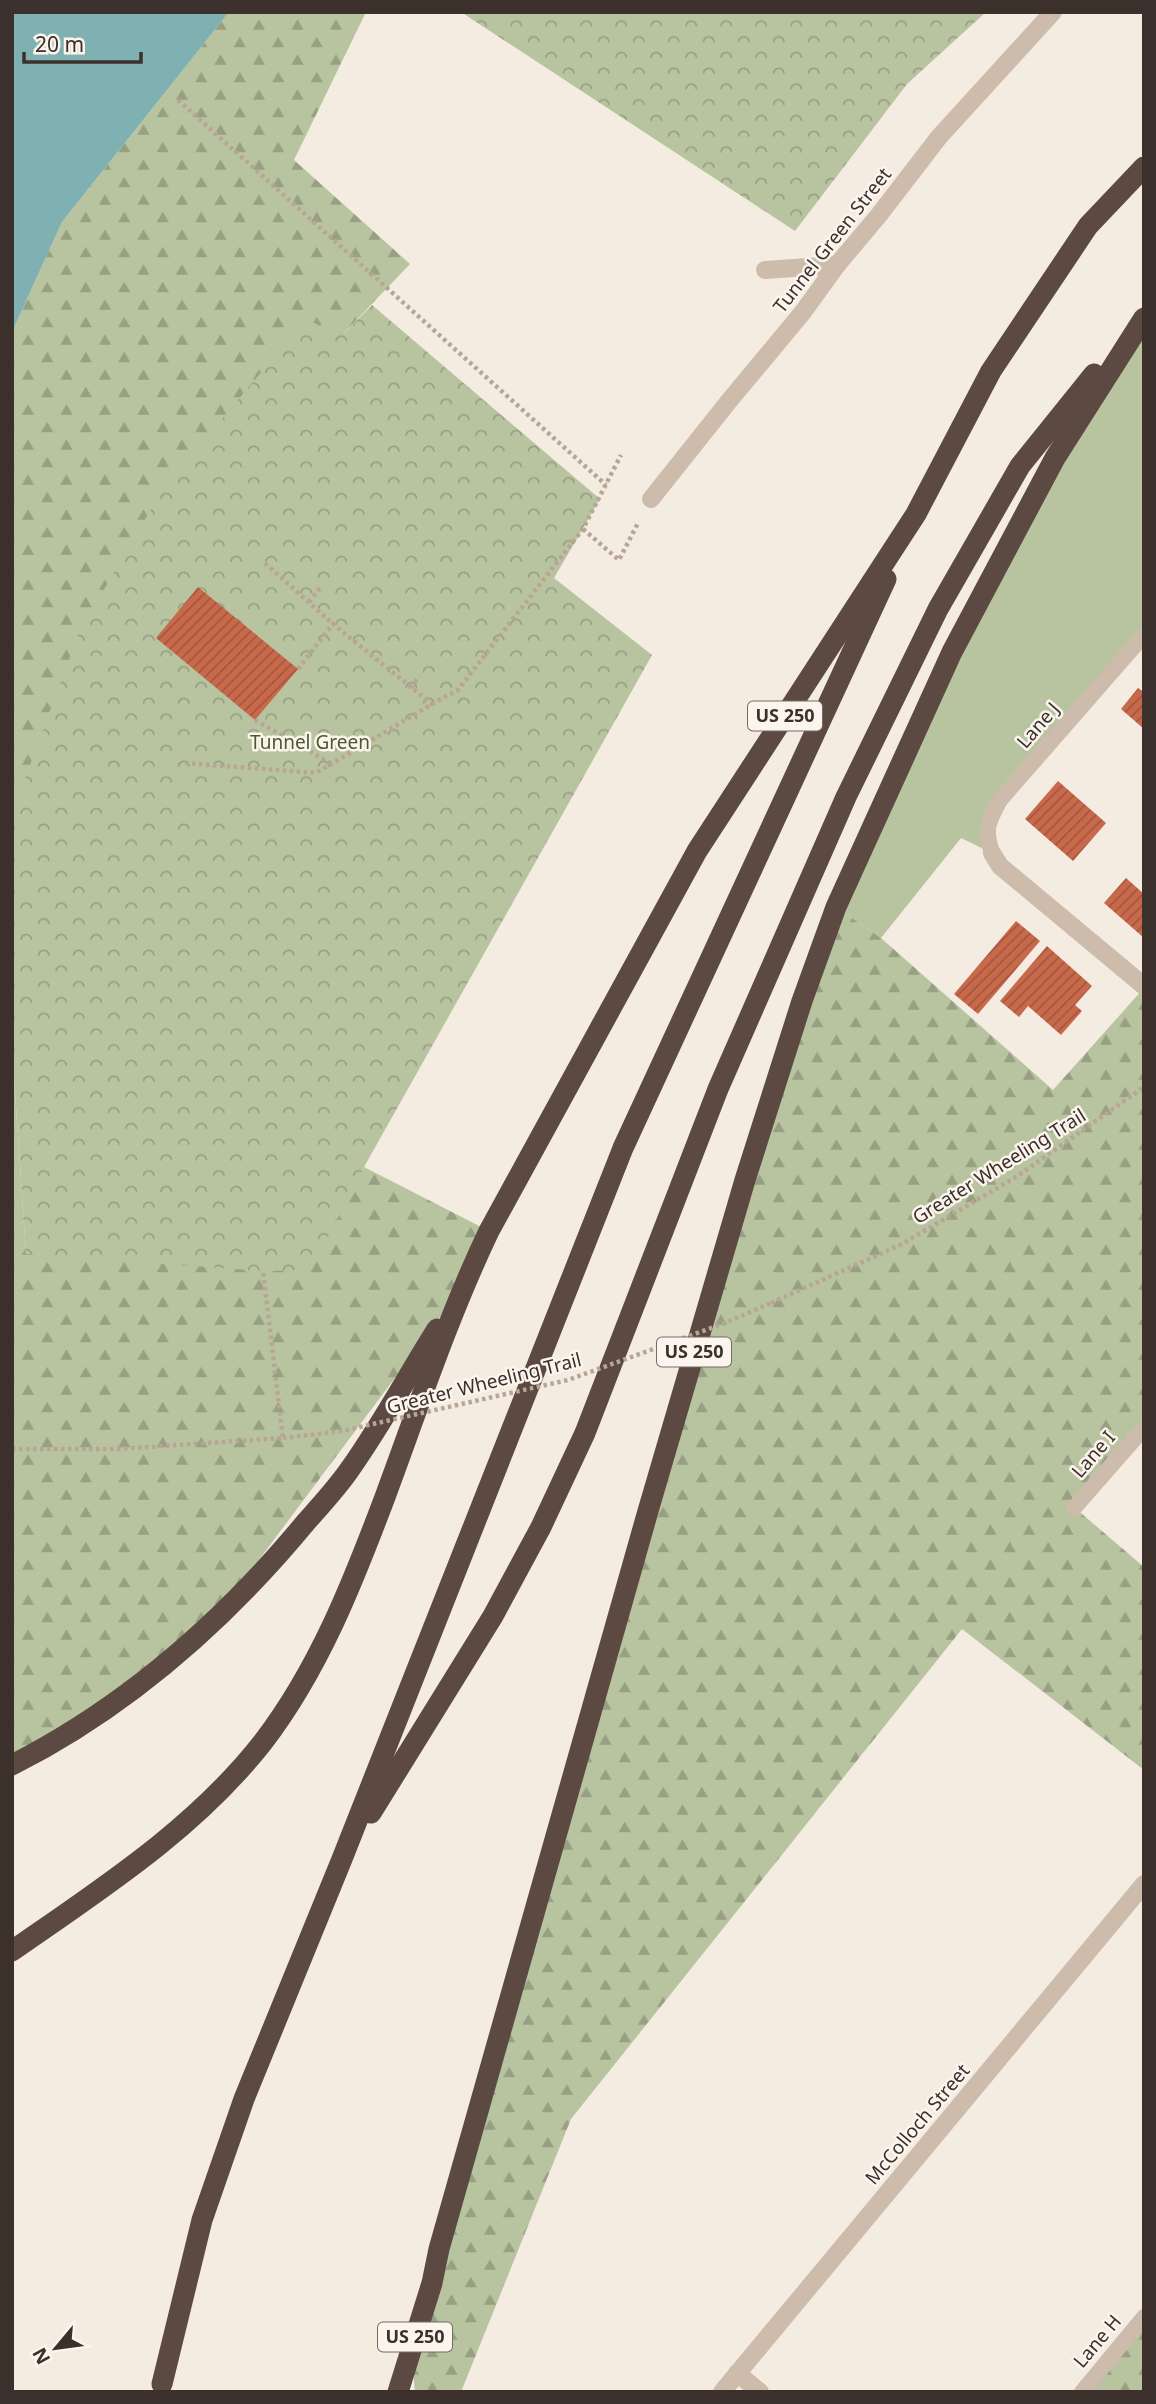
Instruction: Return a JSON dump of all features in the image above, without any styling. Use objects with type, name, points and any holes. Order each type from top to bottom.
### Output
[{"type":"highway","name":"US 250","points":[[12,1951],[153,1851],[214,1798],[270,1731],[305,1679],[353,1582],[462,1288],[489,1231],[696,851],[916,514],[991,371],[1088,226],[1144,167]]},
{"type":"highway","name":"US 250","points":[[398,2392],[432,2283],[439,2249],[648,1511],[745,1180],[802,1001],[836,907],[952,652],[1055,458],[1144,316]]},
{"type":"highway","points":[[342,1859],[493,1616],[541,1527],[585,1433],[718,1089],[846,797],[939,609],[1020,466],[1144,316]]},
{"type":"highway","points":[[162,2388],[202,2220],[244,2099],[342,1859],[623,1148],[916,514]]},
{"type":"highway","points":[[12,1765],[44,1749],[128,1692],[208,1628],[279,1554],[350,1471],[462,1288]]},
{"type":"street","name":"Tunnel Green Street","points":[[651,499],[803,312],[836,265],[879,215],[939,137],[1052,12]]},
{"type":"street","points":[[765,270],[836,265]]},
{"type":"street","points":[[992,853],[1000,866],[1144,986]]},
{"type":"street","name":"McColloch Street","points":[[722,2392],[1144,1884]]},
{"type":"street","points":[[737,2373],[760,2392]]},
{"type":"lane","name":"Lane J","points":[[992,853],[987,838],[988,823],[1000,800],[1144,635]]},
{"type":"lane","name":"Lane I","points":[[1074,1508],[1144,1428]]},
{"type":"lane","name":"Lane H","points":[[1082,2392],[1144,2318]]},
{"type":"path","points":[[178,100],[606,485]]},
{"type":"path","points":[[185,763],[316,773],[457,691],[583,529],[621,455]]},
{"type":"path","points":[[583,529],[619,560],[651,499]]},
{"type":"path","points":[[265,563],[333,624],[433,705]]},
{"type":"path","points":[[309,602],[320,588]]},
{"type":"path","points":[[298,669],[333,624]]},
{"type":"path","points":[[411,688],[419,676]]},
{"type":"path","points":[[256,720],[331,764]]},
{"type":"path","name":"Greater Wheeling Trail","points":[[12,1449],[117,1449],[342,1431],[568,1380],[725,1323],[900,1245],[1016,1177],[1144,1087]]},
{"type":"path","points":[[262,1271],[284,1437]]},
{"type":"green space","points":[[229,12],[366,12],[294,160],[410,264],[344,333],[12,814],[12,332],[62,222]]},
{"type":"green space","points":[[461,12],[986,12],[907,84],[795,231]]},
{"type":"green space","name":"Tunnel Green","points":[[372,305],[600,499],[554,578],[652,655],[364,1167],[311,1270],[263,1271],[26,1254],[12,1047],[12,814],[79,632],[163,489],[305,320],[344,333]]},
{"type":"green space","points":[[1144,318],[1144,635],[1000,800],[992,853],[961,838],[881,938],[836,907],[919,721]]},
{"type":"green space","points":[[836,907],[881,938],[1053,1090],[1144,988],[1144,1428],[1075,1508],[1144,1567],[1144,1770],[962,1629],[571,2119],[461,2392],[415,2392],[411,2349],[439,2249]]},
{"type":"green space","points":[[12,1047],[26,1254],[355,1182],[364,1167],[489,1231],[462,1288],[208,1628],[12,1761]]},
{"type":"green space","points":[[1144,2318],[1144,2392],[1082,2392]]},
{"type":"water","points":[[12,12],[229,12],[62,222],[12,332]]},
{"type":"building","points":[[198,587],[298,669],[255,720],[156,638]]},
{"type":"building","points":[[1138,688],[1144,692],[1144,729],[1121,709]]},
{"type":"building","points":[[1058,781],[1106,823],[1073,861],[1025,819]]},
{"type":"building","points":[[1126,878],[1144,894],[1144,938],[1104,903]]},
{"type":"building","points":[[1016,921],[1040,941],[978,1014],[954,994]]},
{"type":"building","points":[[1047,946],[1092,986],[1075,1005],[1082,1011],[1061,1035],[1028,1006],[1019,1017],[1000,1001]]}]
